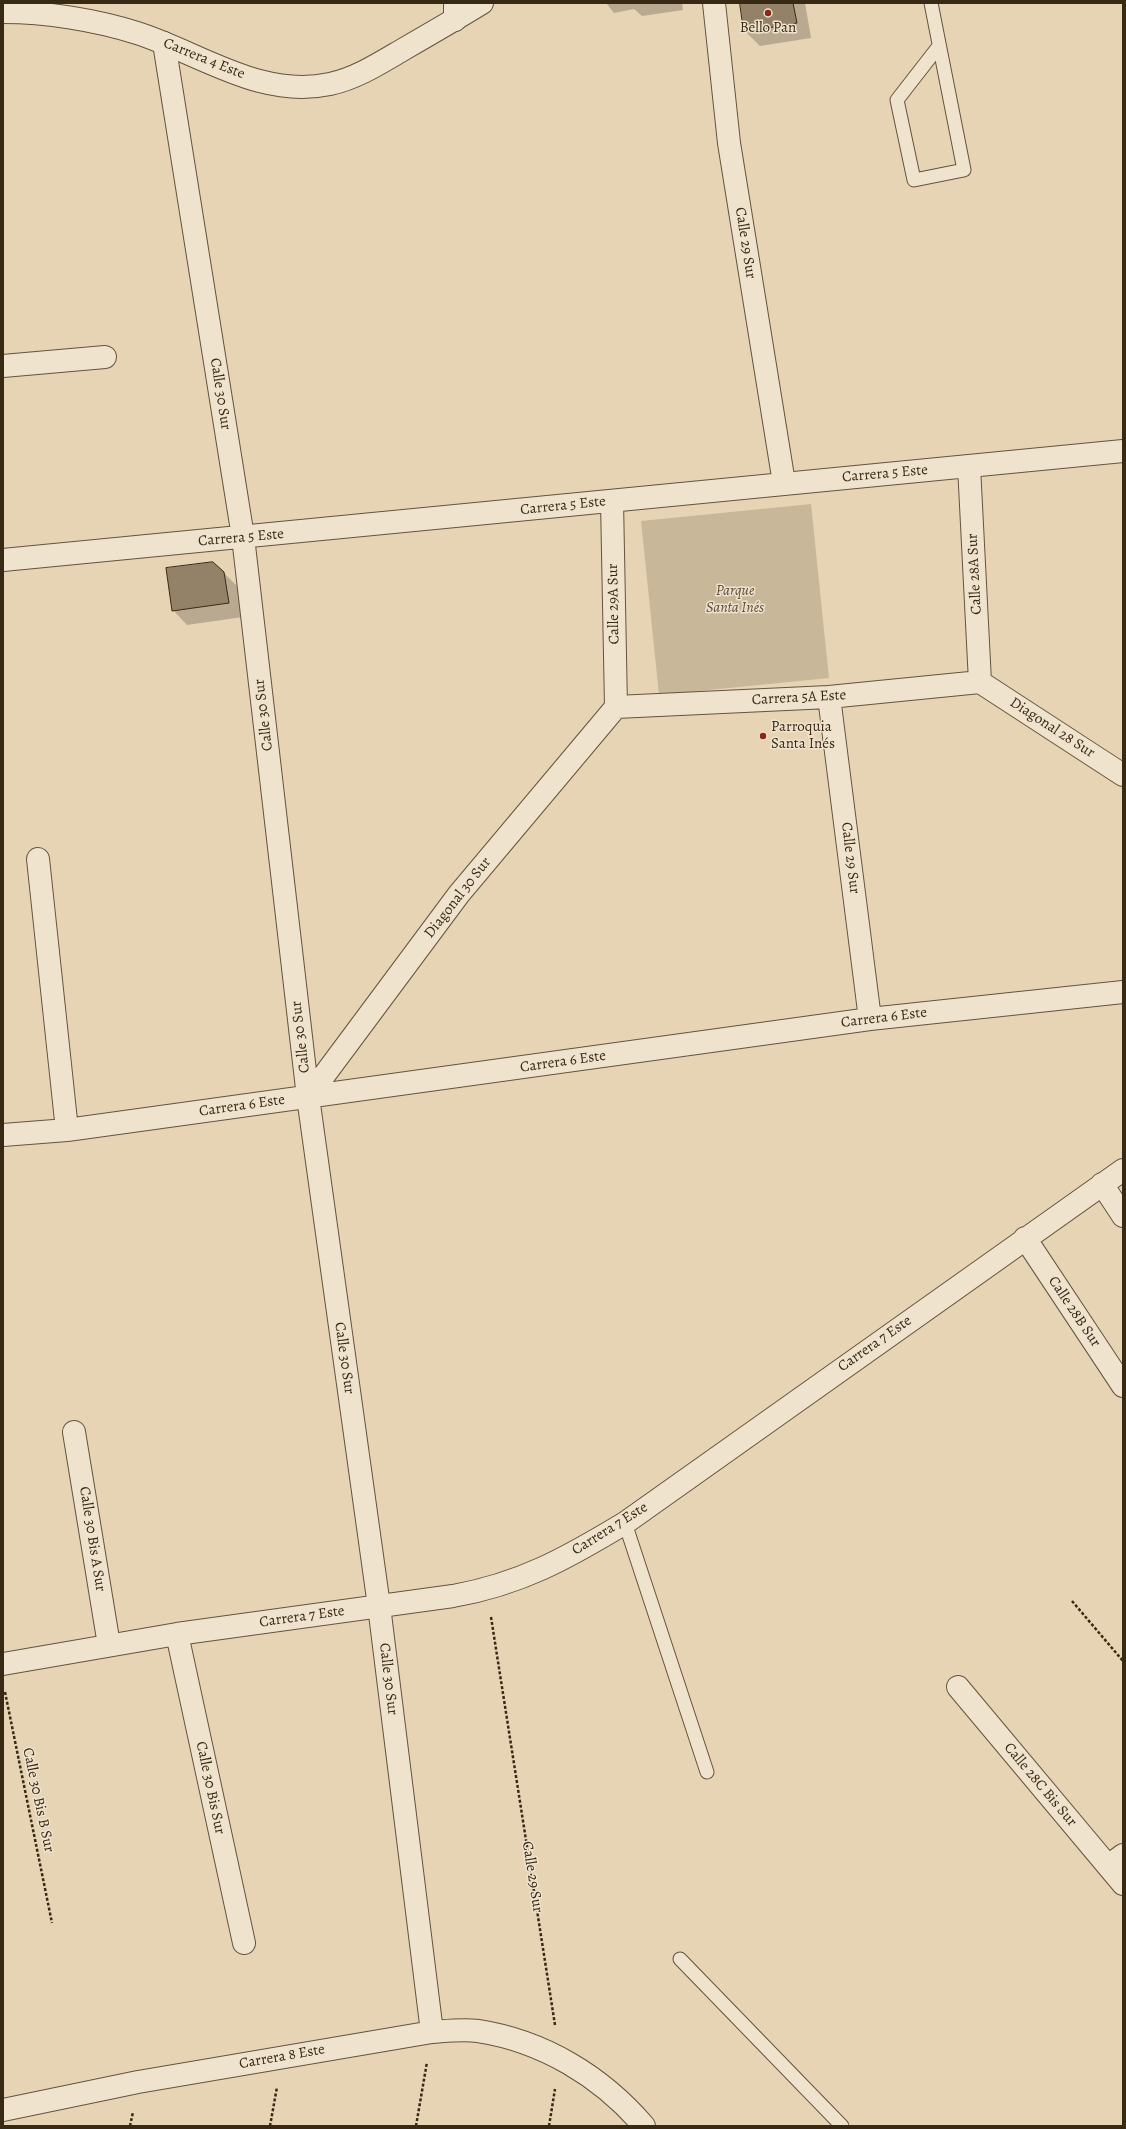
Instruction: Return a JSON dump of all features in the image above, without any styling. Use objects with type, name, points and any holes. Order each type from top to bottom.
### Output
[{"type":"street","name":"Carrera 4 Este","points":[[3,12],[104,23],[164,42],[237,74],[250,78],[301,87],[330,84],[356,76],[455,12],[482,3]]},
{"type":"street","name":"Calle 29 Sur","points":[[714,3],[717,48],[729,143],[784,483]]},
{"type":"street","name":"Calle 30 Sur","points":[[164,42],[243,537],[308,1097],[379,1606],[432,2032]]},
{"type":"street","points":[[3,366],[105,357]]},
{"type":"street","name":"Carrera 5 Este","points":[[3,560],[1123,451]]},
{"type":"street","name":"Calle 28A Sur","points":[[969,466],[980,682]]},
{"type":"street","name":"Calle 29A Sur","points":[[612,501],[616,706]]},
{"type":"street","name":"Carrera 5A Este","points":[[616,706],[829,697],[980,682]]},
{"type":"street","name":"Diagonal 28 Sur","points":[[980,682],[1123,775]]},
{"type":"street","name":"Calle 29 Sur","points":[[829,697],[870,1019]]},
{"type":"street","name":"Diagonal 30 Sur","points":[[308,1097],[459,894],[616,706]]},
{"type":"street","points":[[38,859],[67,1130]]},
{"type":"street","name":"Carrera 6 Este","points":[[3,1135],[67,1130],[870,1019],[1123,992]]},
{"type":"street","name":"Carrera 7 Este","points":[[3,1664],[177,1634],[487,1590],[546,1567],[625,1523],[1123,1170]]},
{"type":"street","points":[[1102,1184],[1123,1216]]},
{"type":"street","name":"Calle 28B Sur","points":[[1025,1238],[1123,1386]]},
{"type":"street","name":"Calle 30 Bis A Sur","points":[[74,1432],[109,1645]]},
{"type":"street","name":"Calle 30 Bis Sur","points":[[177,1634],[244,1943]]},
{"type":"street","name":"Calle 28C Bis Sur","points":[[958,1687],[1115,1860],[1123,1884]]},
{"type":"street","name":"Carrera 8 Este","points":[[3,2110],[138,2082],[432,2032],[477,2031],[533,2046],[560,2058]]},
{"type":"street","points":[[560,2058],[585,2073],[608,2090],[644,2126]]},
{"type":"lane","points":[[931,3],[964,170],[914,180],[897,100],[939,46]]},
{"type":"lane","points":[[625,1523],[707,1772]]},
{"type":"lane","points":[[680,1959],[842,2126]]},
{"type":"path","name":"Calle 29 Sur","points":[[487,1590],[560,2058],[550,2126]]},
{"type":"path","points":[[1072,1601],[1123,1662]]},
{"type":"path","name":"Calle 30 Bis B Sur","points":[[4,1687],[52,1923]]},
{"type":"path","points":[[416,2126],[432,2032]]},
{"type":"path","points":[[270,2126],[282,2057]]},
{"type":"green space","name":"Parque Santa Inés","points":[[811,504],[829,678],[659,695],[641,521]]},
{"type":"building","name":"Bello Pan","points":[[740,3],[793,3],[797,23],[744,32]]},
{"type":"building","points":[[213,562],[224,572],[229,603],[172,611],[166,568]]},
{"type":"place","name":"Bello Pan","points":[[768,13]]},
{"type":"place","name":"Parroquia Santa Inés","points":[[763,736]]}]
